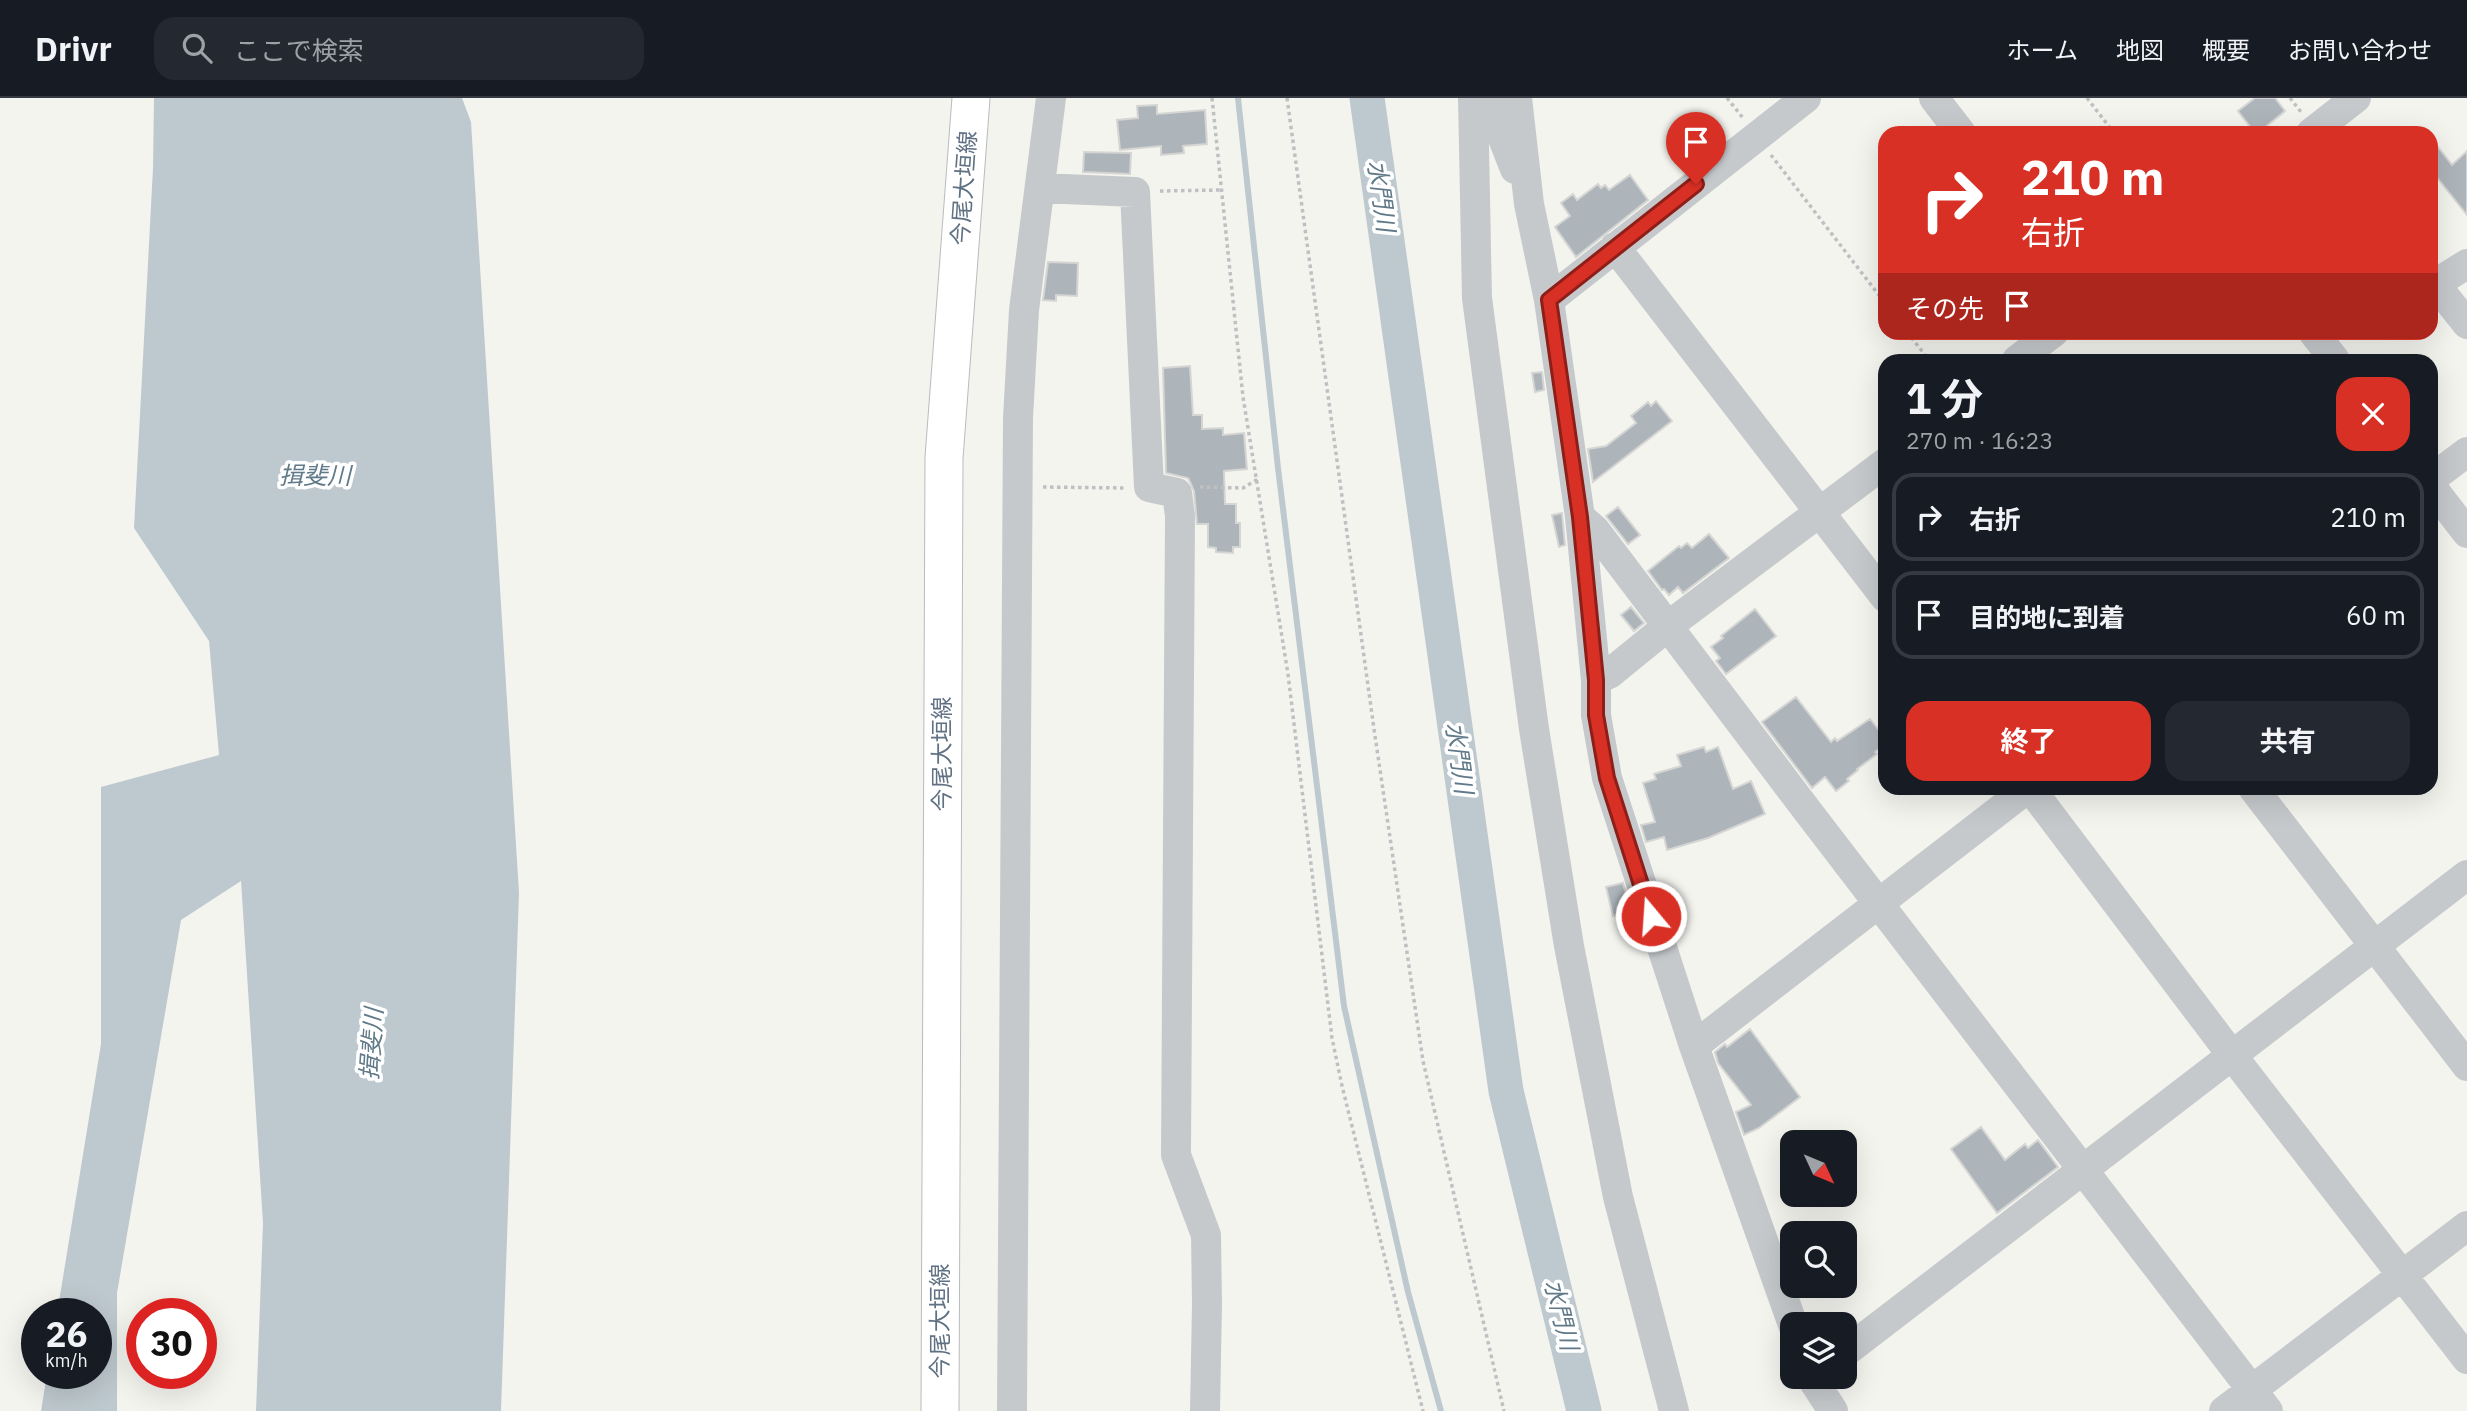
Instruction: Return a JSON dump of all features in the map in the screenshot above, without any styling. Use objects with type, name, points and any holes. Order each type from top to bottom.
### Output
[{"type":"main road","name":"今尾大垣線","points":[[940,1411],[944,458],[971,98]]},
{"type":"street","points":[[1012,1411],[1018,418],[1024,310],[1051,98]]},
{"type":"street","points":[[1473,98],[1477,298],[1534,729],[1569,946],[1618,1197],[1674,1411]]},
{"type":"street","points":[[1487,98],[1529,204]]},
{"type":"street","points":[[1517,98],[1529,204],[1549,300],[1580,517],[1596,680],[1596,715],[1607,778],[1694,1046],[1788,1312]]},
{"type":"street","points":[[1549,300],[1806,98]]},
{"type":"street","points":[[1934,98],[1956,126]]},
{"type":"street","points":[[2321,126],[2356,98]]},
{"type":"street","points":[[1041,188],[1135,192],[1163,490],[1180,516],[1176,1156],[1206,1235],[1205,1411]]},
{"type":"street","points":[[1615,247],[1878,588]]},
{"type":"street","points":[[2438,279],[2467,264]]},
{"type":"street","points":[[2438,288],[2467,324]]},
{"type":"street","points":[[2025,354],[2043,340]]},
{"type":"street","points":[[2438,474],[2467,452]]},
{"type":"street","points":[[1596,680],[1609,674],[1668,625],[1878,468]]},
{"type":"street","points":[[2438,495],[2467,533]]},
{"type":"street","points":[[1580,517],[1595,530],[1878,904],[2260,1400]]},
{"type":"street","points":[[1694,1046],[2020,795]]},
{"type":"street","points":[[2034,795],[2467,1359]]},
{"type":"street","points":[[2258,795],[2467,1066]]},
{"type":"street","points":[[1857,1343],[2467,875]]},
{"type":"street","points":[[2224,1411],[2260,1400],[2402,1275],[2467,1226]]},
{"type":"street","points":[[1819,1389],[1833,1411]]},
{"type":"path","points":[[1212,98],[1243,397],[1288,674],[1332,1038],[1423,1411]]},
{"type":"path","points":[[1287,98],[1423,1061],[1504,1411]]},
{"type":"path","points":[[1727,98],[1878,294]]},
{"type":"path","points":[[2087,98],[2109,126]]},
{"type":"path","points":[[1135,192],[1221,190]]},
{"type":"path","points":[[1040,487],[1163,490],[1186,486],[1243,488],[1258,479]]},
{"type":"water","name":"揖斐川","points":[[154,98],[462,98],[471,122],[519,893],[501,1411],[256,1411],[263,1223],[241,881],[181,920],[117,1293],[117,1411],[41,1411],[45,1389],[112,1389],[112,1298],[60,1298],[101,1044],[101,787],[219,755],[209,641],[134,528],[153,168]]},
{"type":"building","points":[[2255,98],[2275,98],[2285,111],[2267,126],[2250,126],[2238,111]]},
{"type":"building","points":[[1157,105],[1157,114],[1205,110],[1207,144],[1183,146],[1184,153],[1161,155],[1161,146],[1120,150],[1117,120],[1138,118],[1137,106]]},
{"type":"building","points":[[2438,147],[2452,165],[2467,151],[2467,215],[2438,179]]},
{"type":"building","points":[[1084,152],[1131,153],[1130,174],[1083,172]]},
{"type":"building","points":[[1630,175],[1648,200],[1576,257],[1555,227],[1570,216],[1561,203],[1573,194],[1577,200],[1598,184],[1601,188],[1605,185],[1609,190]]},
{"type":"building","points":[[1048,262],[1078,263],[1077,296],[1056,295],[1056,301],[1043,300]]},
{"type":"building","points":[[1190,366],[1193,415],[1202,415],[1202,429],[1223,428],[1223,435],[1244,433],[1247,469],[1224,471],[1225,504],[1236,504],[1236,523],[1240,523],[1240,547],[1233,547],[1233,553],[1216,552],[1216,548],[1208,547],[1208,524],[1197,524],[1194,491],[1188,478],[1166,473],[1163,368]]},
{"type":"building","points":[[1542,372],[1544,390],[1535,392],[1532,373]]},
{"type":"building","points":[[1656,401],[1672,421],[1593,482],[1588,449],[1606,446],[1636,423],[1631,416],[1648,402],[1651,406]]},
{"type":"building","points":[[1618,507],[1640,535],[1628,544],[1606,516]]},
{"type":"building","points":[[1562,513],[1565,545],[1559,547],[1552,515]]},
{"type":"building","points":[[1709,534],[1729,558],[1683,593],[1678,587],[1669,595],[1662,590],[1648,571],[1679,546],[1681,548],[1687,543],[1692,548]]},
{"type":"building","points":[[1631,607],[1644,623],[1634,631],[1621,615]]},
{"type":"building","points":[[1755,609],[1776,636],[1726,674],[1716,661],[1720,658],[1711,647]]},
{"type":"building","points":[[1796,697],[1831,742],[1835,738],[1837,741],[1870,719],[1878,729],[1877,754],[1857,769],[1847,779],[1849,781],[1836,791],[1825,777],[1812,788],[1762,722]]},
{"type":"building","points":[[1704,747],[1706,752],[1718,747],[1733,789],[1751,781],[1765,814],[1708,838],[1667,850],[1664,837],[1646,842],[1641,825],[1655,822],[1643,783],[1656,779],[1654,774],[1681,766],[1677,755]]},
{"type":"building","points":[[1623,883],[1630,912],[1613,916],[1606,887]]},
{"type":"building","points":[[1750,1029],[1800,1097],[1759,1128],[1744,1135],[1736,1112],[1751,1105],[1718,1063],[1715,1052],[1725,1044],[1727,1047]]},
{"type":"building","points":[[1981,1127],[2005,1160],[2025,1144],[2028,1148],[2038,1140],[2058,1167],[1997,1213],[1951,1149]]},
{"type":"waterway","points":[[1238,98],[1278,468],[1344,1006],[1408,1292],[1441,1411]]},
{"type":"waterway","name":"水門川","points":[[1367,98],[1506,1091],[1584,1411]]},
{"type":"route","points":[[1651,916],[1607,778],[1596,715],[1596,680],[1580,517],[1549,300],[1696,184]]}]
